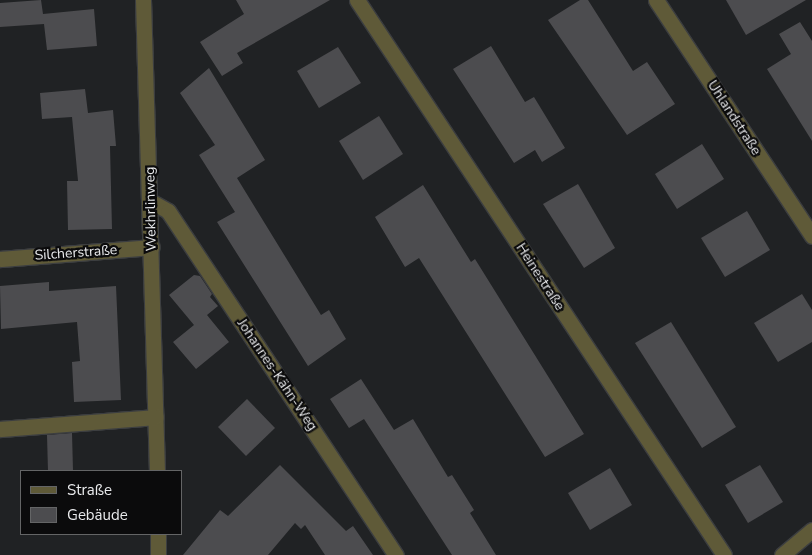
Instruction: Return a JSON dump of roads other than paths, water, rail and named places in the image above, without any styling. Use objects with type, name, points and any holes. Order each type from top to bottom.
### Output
[{"type":"street","name":"Wekhrlinweg","points":[[143,0],[152,202],[157,470]]},
{"type":"street","name":"Heinestraße","points":[[357,0],[724,555]]},
{"type":"street","name":"Uhlandstraße","points":[[656,0],[812,236]]},
{"type":"street","name":"Johannes-Kähn-Weg","points":[[152,202],[168,211],[396,555]]},
{"type":"street","name":"Silcherstraße","points":[[0,259],[152,247]]},
{"type":"street","points":[[0,429],[156,417]]},
{"type":"street","points":[[782,555],[812,530]]},
{"type":"street","points":[[158,535],[158,555]]}]
